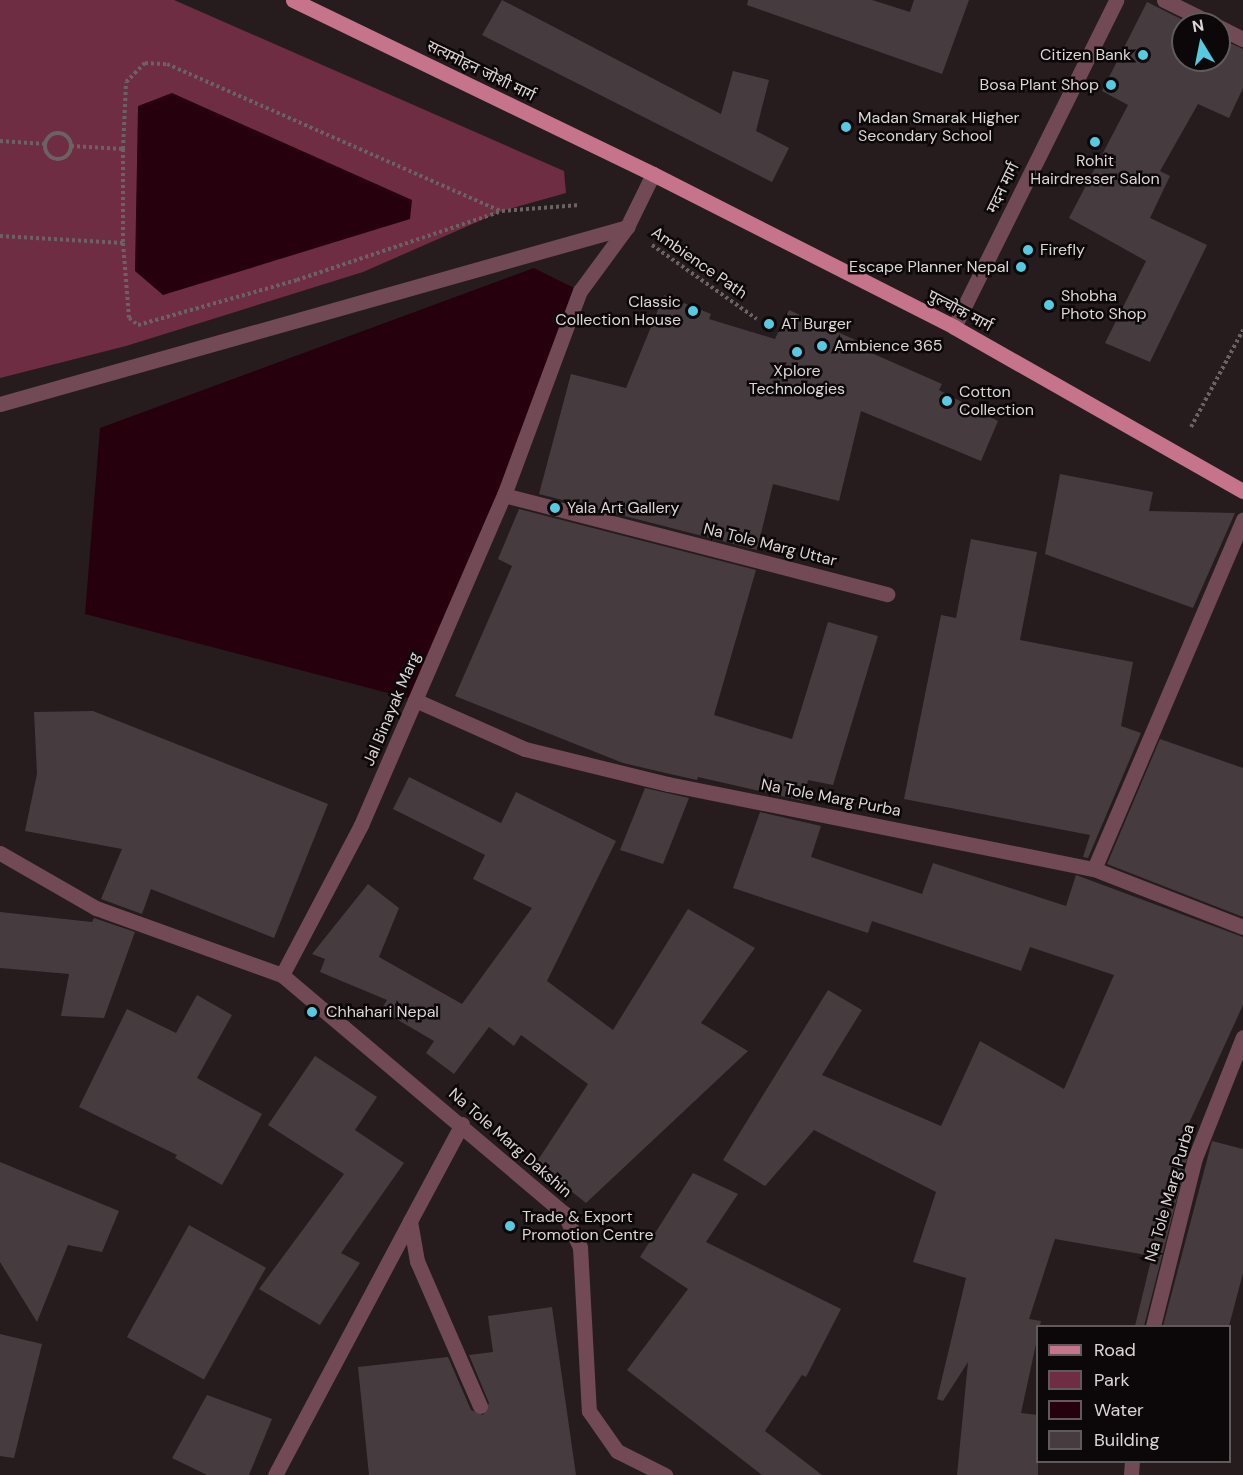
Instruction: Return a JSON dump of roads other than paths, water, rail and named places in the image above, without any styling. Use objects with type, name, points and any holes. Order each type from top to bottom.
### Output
[{"type":"main road","name":"सत्यमोहन जोशी मार्ग","points":[[293,0],[653,174]]},
{"type":"main road","name":"पुल्चोक मार्ग","points":[[653,174],[954,327],[1243,491]]},
{"type":"street","name":"मदन मार्ग","points":[[954,327],[1116,0]]},
{"type":"street","points":[[1164,0],[1188,12]]},
{"type":"street","name":"Jal Binayak Marg","points":[[282,975],[362,825],[504,495],[580,291],[627,227],[653,174]]},
{"type":"street","points":[[0,404],[627,227]]},
{"type":"street","name":"Na Tole Marg Uttar","points":[[504,495],[887,594]]},
{"type":"street","points":[[1094,868],[1243,519]]},
{"type":"street","name":"Na Tole Marg Purba","points":[[415,700],[525,749],[679,787],[1094,868],[1243,927]]},
{"type":"street","points":[[0,853],[96,908],[282,975]]},
{"type":"street","name":"Na Tole Marg Dakshin","points":[[282,975],[462,1124],[564,1213],[580,1246],[589,1411],[617,1451],[665,1475]]},
{"type":"street","name":"Na Tole Marg Purba","points":[[1153,1325],[1195,1158],[1243,1037]]},
{"type":"street","points":[[275,1475],[462,1124]]},
{"type":"street","points":[[410,1221],[417,1261],[480,1406]]},
{"type":"water","points":[[172,93],[412,200],[410,219],[163,295],[135,271],[138,106]]},
{"type":"water","points":[[534,268],[580,291],[415,700],[85,614],[100,428]]},
{"type":"place","name":"Citizen Bank","points":[[1143,55]]},
{"type":"place","name":"Bosa Plant Shop","points":[[1111,85]]},
{"type":"place","name":"Madan Smarak Higher Secondary School","points":[[846,127]]},
{"type":"place","name":"Rohit Hairdresser Salon","points":[[1095,142]]},
{"type":"place","name":"Firefly","points":[[1028,250]]},
{"type":"place","name":"Escape Planner Nepal","points":[[1021,267]]},
{"type":"place","name":"Shobha Photo Shop","points":[[1049,305]]},
{"type":"place","name":"Classic Collection House","points":[[693,311]]},
{"type":"place","name":"AT Burger","points":[[769,324]]},
{"type":"place","name":"Ambience 365","points":[[822,346]]},
{"type":"place","name":"Xplore Technologies","points":[[797,352]]},
{"type":"place","name":"Cotton Collection","points":[[947,401]]},
{"type":"place","name":"Yala Art Gallery","points":[[555,508]]},
{"type":"place","name":"Chhahari Nepal","points":[[312,1012]]},
{"type":"place","name":"Trade & Export Promotion Centre","points":[[510,1226]]}]
